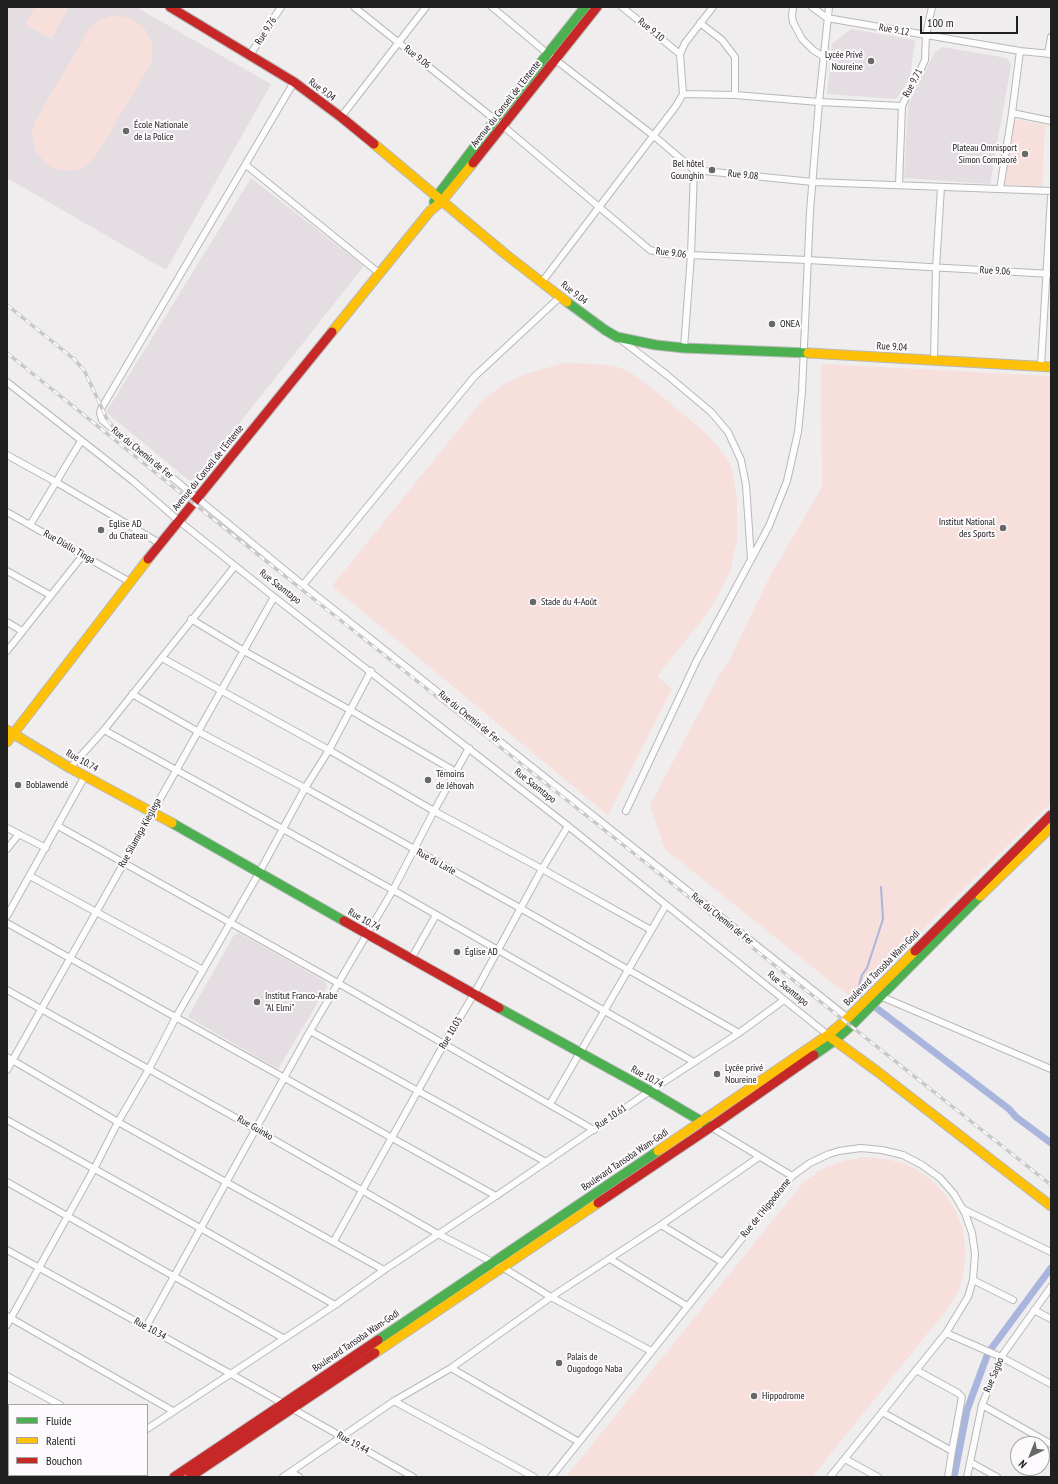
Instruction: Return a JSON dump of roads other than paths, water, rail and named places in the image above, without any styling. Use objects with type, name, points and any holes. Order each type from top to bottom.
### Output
[{"type":"main road","name":"Rue 9.04","points":[[170,7],[181,10],[294,82],[340,117],[440,198],[504,253],[560,297],[617,337],[650,344],[684,348],[804,353],[1051,367]]},
{"type":"main road","name":"Avenue du Conseil de l'Entente","points":[[440,198],[503,126],[585,7]]},
{"type":"main road","name":"Avenue du Conseil de l'Entente","points":[[7,742],[10,732],[379,272],[430,211],[495,120],[597,7]]},
{"type":"main road","name":"Rue 10.74","points":[[10,732],[70,768],[152,812],[368,935],[650,1091],[711,1127]]},
{"type":"main road","name":"Boulevard Tansoba Wam-Godi","points":[[190,1477],[711,1127],[831,1038],[848,1018],[1051,816]]},
{"type":"main road","name":"Boulevard Tansoba Wam-Godi","points":[[174,1477],[702,1121],[851,1026],[1051,827]]},
{"type":"main road","name":"Rue Saamtapo","points":[[831,1038],[1051,1206]]},
{"type":"street","name":"Rue 9.76","points":[[250,55],[281,7]]},
{"type":"street","name":"Rue 9.06","points":[[354,7],[503,126],[650,250],[666,254],[808,260],[1049,274]]},
{"type":"street","points":[[340,117],[426,7]]},
{"type":"street","points":[[492,7],[654,136],[694,170],[691,255],[684,348]]},
{"type":"street","name":"Rue 9.10","points":[[622,7],[680,54]]},
{"type":"street","points":[[542,282],[654,136],[683,94],[680,54],[685,43],[713,7]]},
{"type":"street","points":[[793,7],[793,22],[802,39],[813,50],[824,57]]},
{"type":"street","name":"Rue 9.12","points":[[812,7],[827,18],[1050,54]]},
{"type":"street","points":[[626,811],[696,662],[769,526],[787,481],[798,432],[802,392],[809,228],[819,102],[829,7]]},
{"type":"street","name":"Rue 9.71","points":[[899,184],[902,106],[925,60],[926,35],[932,7]]},
{"type":"street","points":[[700,23],[722,40],[735,56],[735,95]]},
{"type":"street","points":[[1050,54],[1051,38]]},
{"type":"street","points":[[1000,189],[1020,50]]},
{"type":"street","points":[[294,82],[246,165],[379,272]]},
{"type":"street","points":[[683,94],[735,95],[819,102],[902,106]]},
{"type":"street","points":[[1012,113],[1051,121]]},
{"type":"street","name":"Rue du Chemin de Fer","points":[[246,165],[101,409],[100,416],[106,424],[304,585],[848,1018]]},
{"type":"street","name":"Rue 9.08","points":[[694,170],[813,182],[899,184],[1051,192]]},
{"type":"street","points":[[934,360],[936,268],[941,187]]},
{"type":"street","points":[[1041,366],[1049,274],[1048,230],[1051,197]]},
{"type":"street","points":[[304,585],[474,377],[560,297]]},
{"type":"street","points":[[617,337],[667,375],[711,412],[728,432],[741,460],[746,485],[751,560]]},
{"type":"street","name":"Rue Saamtapo","points":[[7,382],[133,481],[179,521],[274,597],[371,671],[568,826],[831,1038]]},
{"type":"street","points":[[30,525],[81,441]]},
{"type":"street","points":[[7,455],[161,544]]},
{"type":"street","name":"Rue Diallo Tinga","points":[[7,512],[130,582]]},
{"type":"street","points":[[7,650],[83,555]]},
{"type":"street","points":[[70,768],[104,730],[162,658],[191,619],[235,566]]},
{"type":"street","points":[[7,571],[50,595]]},
{"type":"street","name":"Rue Silamiga Kieglega","points":[[7,1070],[10,1059],[41,1009],[110,889],[197,731],[222,691],[274,597]]},
{"type":"street","points":[[191,619],[244,651],[350,710],[456,772]]},
{"type":"street","points":[[7,622],[22,631]]},
{"type":"street","points":[[162,658],[329,750],[434,811],[651,930]]},
{"type":"street","points":[[7,1325],[9,1318],[39,1268],[94,1169],[176,1017],[259,873],[305,788],[329,750],[371,671]]},
{"type":"street","name":"Rue du Larle","points":[[132,694],[197,731],[305,788],[739,1032]]},
{"type":"street","points":[[104,730],[393,890],[694,1062]]},
{"type":"street","points":[[146,1327],[202,1229],[255,1129],[310,1031],[368,935],[469,748]]},
{"type":"street","points":[[7,916],[85,776]]},
{"type":"street","points":[[58,826],[338,983],[594,1130]]},
{"type":"street","name":"Rue 10.03","points":[[334,1241],[444,1044],[474,994],[520,908],[568,826]]},
{"type":"street","points":[[7,828],[46,848]]},
{"type":"street","points":[[7,849],[19,834]]},
{"type":"street","points":[[30,876],[203,970]]},
{"type":"street","points":[[550,1104],[666,905]]},
{"type":"street","points":[[411,959],[436,915]]},
{"type":"street","points":[[7,923],[496,1196]]},
{"type":"street","name":"Rue Guinko","points":[[7,990],[363,1190],[438,1234],[502,1267],[551,1297],[651,1351]]},
{"type":"street","points":[[880,996],[1051,1069]]},
{"type":"street","name":"Rue 10.61","points":[[148,1428],[335,1305],[384,1270],[594,1130],[784,1000]]},
{"type":"street","points":[[310,1031],[546,1162]]},
{"type":"street","points":[[10,1059],[118,1122],[384,1270]]},
{"type":"street","points":[[7,1120],[335,1305]]},
{"type":"street","points":[[711,1127],[792,1176]]},
{"type":"street","name":"Rue de l'Hippodrome","points":[[551,1477],[792,1176],[810,1163],[829,1154],[861,1148],[882,1150],[908,1158],[931,1171],[947,1186],[963,1209],[969,1223],[974,1244],[975,1265],[973,1280],[968,1297],[946,1333],[830,1477]]},
{"type":"street","points":[[283,1477],[394,1401],[451,1368],[551,1297],[610,1260],[759,1157]]},
{"type":"street","points":[[7,1182],[283,1338]]},
{"type":"street","points":[[963,1209],[1051,1252]]},
{"type":"street","points":[[661,1225],[722,1262]]},
{"type":"street","name":"Rue 10.34","points":[[7,1250],[292,1409]]},
{"type":"street","points":[[610,1260],[687,1306]]},
{"type":"street","points":[[973,1280],[1013,1300]]},
{"type":"street","name":"Rue Sagbo","points":[[967,1477],[982,1405],[1001,1357],[1051,1287]]},
{"type":"street","points":[[1034,1310],[1051,1319]]},
{"type":"street","points":[[9,1318],[173,1411]]},
{"type":"street","points":[[946,1333],[1001,1357],[1051,1384]]},
{"type":"street","points":[[451,1368],[579,1442]]},
{"type":"street","points":[[916,1370],[962,1397],[948,1477]]},
{"type":"street","points":[[7,1376],[58,1404]]},
{"type":"street","points":[[394,1401],[534,1477]]},
{"type":"street","points":[[982,1405],[1051,1444]]},
{"type":"street","name":"Rue 19.44","points":[[292,1409],[414,1477]]},
{"type":"street","points":[[882,1412],[952,1451]]},
{"type":"street","points":[[845,1459],[878,1477]]},
{"type":"street","points":[[970,1462],[997,1477]]},
{"type":"street","points":[[290,1472],[300,1477]]},
{"type":"waterway","points":[[862,997],[859,994],[858,989],[862,975],[867,968],[883,919],[881,887]]},
{"type":"waterway","points":[[875,1007],[1009,1109],[1016,1117],[1051,1143]]},
{"type":"waterway","points":[[954,1477],[967,1410],[988,1353],[1051,1268]]},
{"type":"railway","points":[[7,305],[74,359],[84,370],[107,419],[115,430],[138,452]]},
{"type":"railway","points":[[7,353],[193,503],[1051,1185]]},
{"type":"place","name":"Lycée Privé Noureine","points":[[871,61]]},
{"type":"place","name":"École Nationale de la Police","points":[[126,131]]},
{"type":"place","name":"Plateau Omnisport Simon Compaoré","points":[[1025,154]]},
{"type":"place","name":"Bel hôtel Gounghin","points":[[712,170]]},
{"type":"place","name":"ONEA","points":[[772,324]]},
{"type":"place","name":"Institut National des Sports","points":[[1003,528]]},
{"type":"place","name":"Eglise AD du Chateau","points":[[101,530]]},
{"type":"place","name":"Stade du 4-Août","points":[[533,602]]},
{"type":"place","name":"Témoins de Jéhovah","points":[[428,780]]},
{"type":"place","name":"Boblawendé","points":[[18,785]]},
{"type":"place","name":"Église AD","points":[[457,952]]},
{"type":"place","name":"Institut Franco-Arabe \"Al Elmi\"","points":[[257,1002]]},
{"type":"place","name":"Lycée privé Noureine","points":[[717,1074]]},
{"type":"place","name":"Palais de Ougodogo Naba","points":[[559,1363]]},
{"type":"place","name":"Hippodrome","points":[[754,1396]]}]
